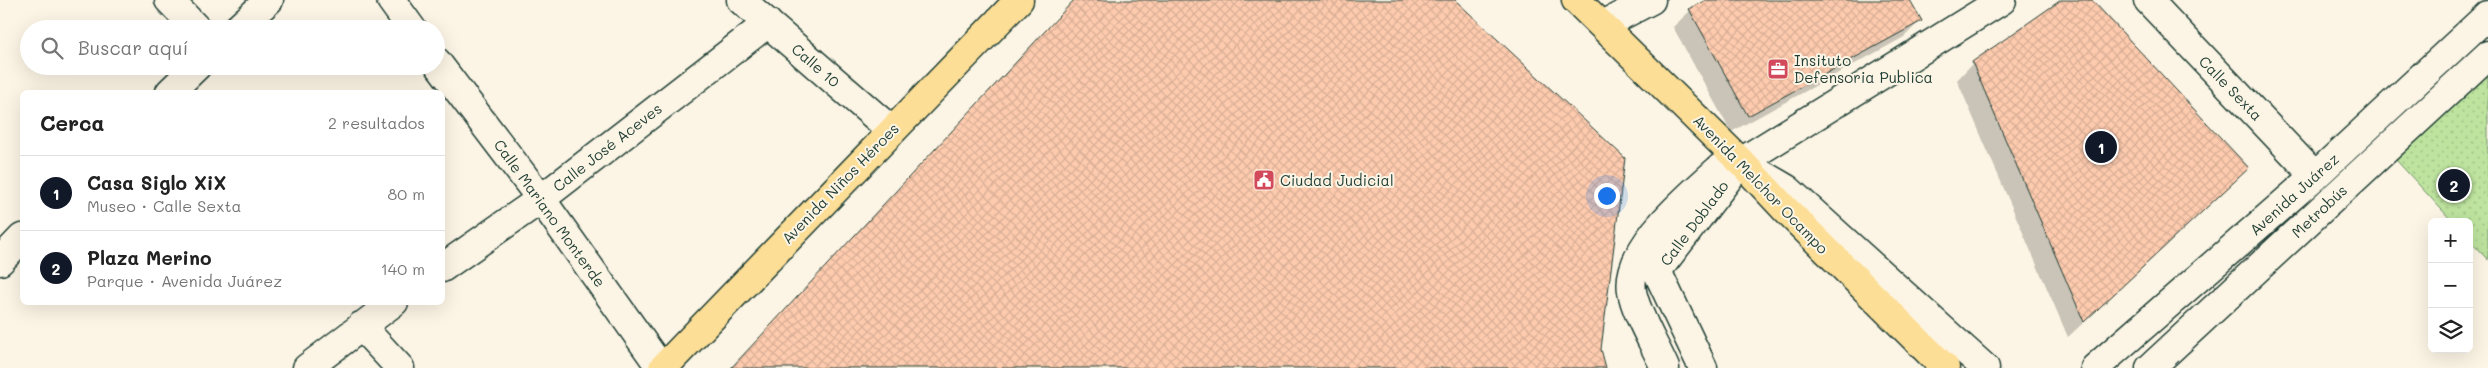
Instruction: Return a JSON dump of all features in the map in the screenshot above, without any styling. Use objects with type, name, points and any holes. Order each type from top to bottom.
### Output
[{"type":"main road","name":"Avenida Niños Héroes","points":[[662,368],[1019,0]]},
{"type":"main road","name":"Avenida Melchor Ocampo","points":[[1576,0],[1737,158],[1785,209],[1945,368]]},
{"type":"street","points":[[168,0],[188,20]]},
{"type":"street","points":[[247,20],[268,0]]},
{"type":"street","points":[[391,0],[405,20]]},
{"type":"street","name":"Calle 10","points":[[741,0],[891,130]]},
{"type":"street","points":[[1603,25],[1651,0]]},
{"type":"street","points":[[1665,368],[1633,298],[1632,272],[1645,247],[1661,224],[1737,158],[2002,0]]},
{"type":"street","name":"Calle Sexta","points":[[2148,0],[2315,176]]},
{"type":"street","name":"Avenida Juárez","points":[[2095,368],[2315,176],[2488,15]]},
{"type":"street","name":"Calle José Aceves","points":[[445,266],[541,199],[768,23]]},
{"type":"street","name":"Metrobús","points":[[2150,368],[2488,55]]},
{"type":"street","name":"Calle Mariano Monterde","points":[[445,72],[541,199],[662,368]]},
{"type":"street","points":[[172,90],[188,75]]},
{"type":"street","points":[[1737,158],[1787,189],[1981,364]]},
{"type":"street","name":"Calle Doblado","points":[[1703,368],[1658,271],[1737,158]]},
{"type":"street","points":[[0,260],[20,240]]},
{"type":"street","points":[[307,368],[390,305]]},
{"type":"street","points":[[361,326],[400,368]]},
{"type":"green space","points":[[2488,55],[2488,260],[2473,244],[2473,218],[2449,218],[2386,149]]},
{"type":"building","name":"Ciudad Judicial","points":[[1074,0],[1455,0],[1625,158],[1601,349],[1606,368],[731,368]]},
{"type":"building","name":"Insituto Defensoria Publica","points":[[1706,0],[1910,0],[1922,21],[1748,116],[1689,9]]},
{"type":"building","points":[[2061,0],[2092,0],[2249,168],[2084,322],[1972,62]]},
{"type":"place","name":"Insituto Defensoria Publica","points":[[1778,69]]},
{"type":"place","name":"Casa Siglo XiX","points":[[2101,147]]},
{"type":"place","name":"Ciudad Judicial","points":[[1264,180]]},
{"type":"place","name":"Plaza Merino","points":[[2454,185]]}]
